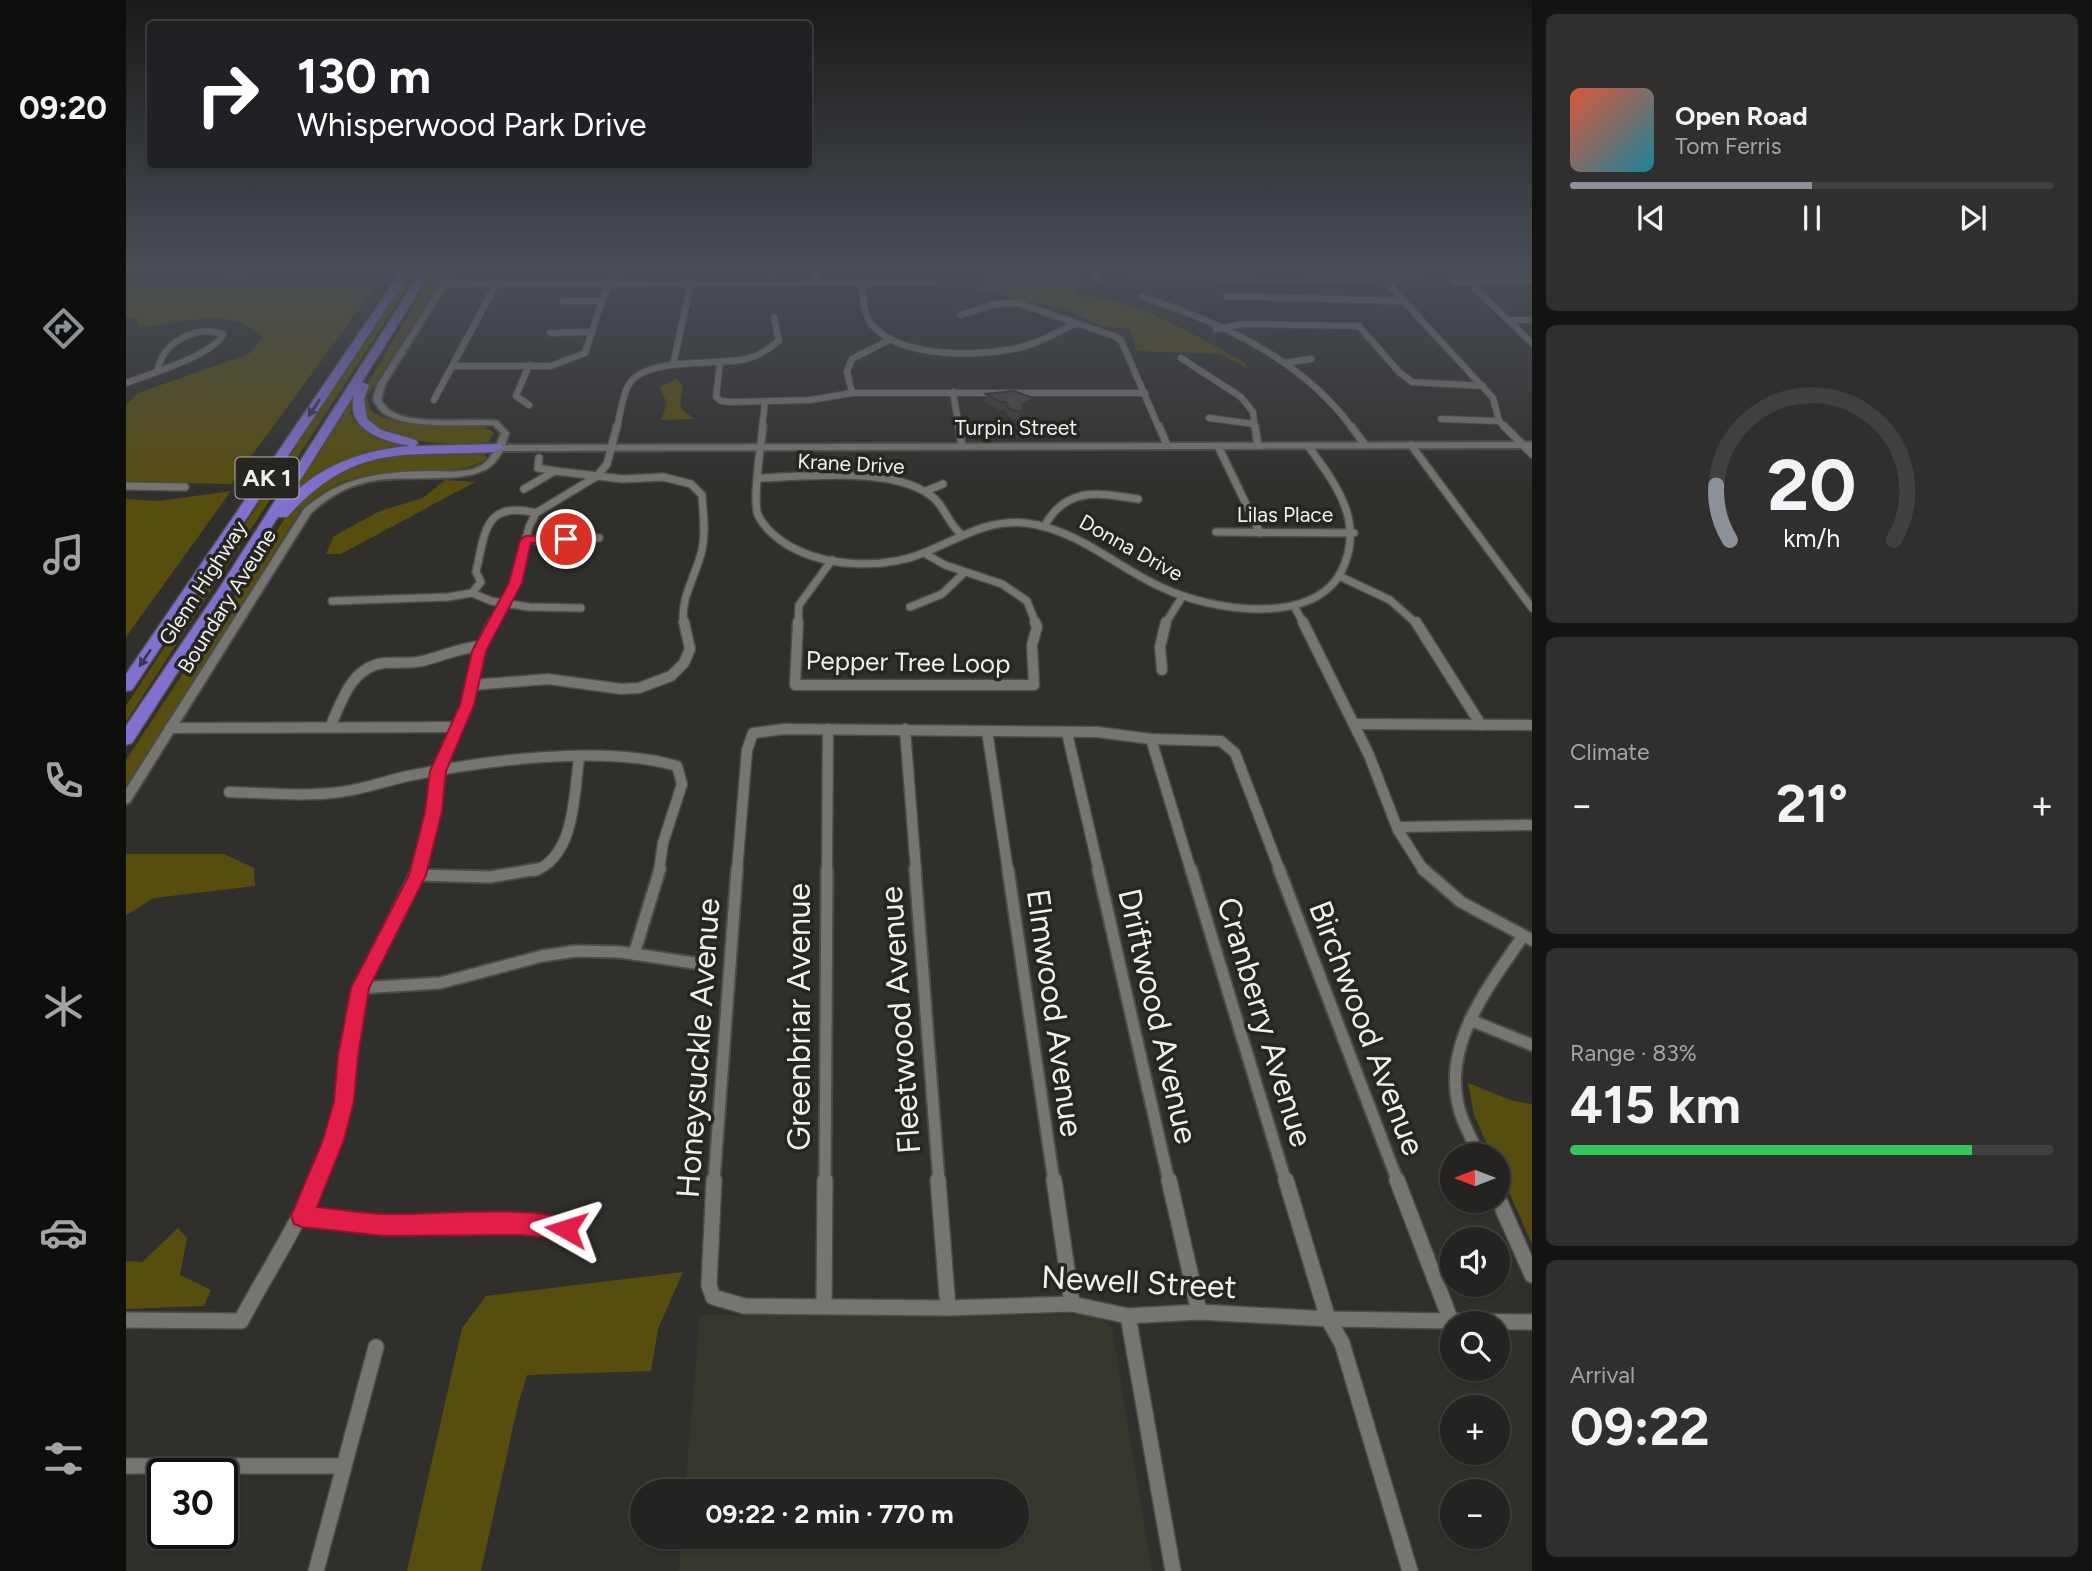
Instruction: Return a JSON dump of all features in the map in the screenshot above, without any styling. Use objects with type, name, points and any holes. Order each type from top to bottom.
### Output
[{"type":"highway","name":"Glenn Highway","points":[[126,686],[357,343]]},
{"type":"highway","name":"Glenn Highway","points":[[126,739],[382,343]]},
{"type":"highway","points":[[383,343],[357,401],[358,414],[364,424],[380,434],[404,442],[499,447]]},
{"type":"highway","points":[[227,586],[289,506],[334,468],[362,456],[393,450],[499,447]]},
{"type":"street","points":[[158,368],[166,351],[177,343]]},
{"type":"street","points":[[126,383],[145,377],[158,368],[199,355],[216,343]]},
{"type":"street","points":[[406,343],[376,394],[376,402],[381,410],[404,419],[495,423],[505,433],[499,447]]},
{"type":"street","points":[[434,400],[466,343]]},
{"type":"street","points":[[454,366],[551,366],[585,353],[588,343]]},
{"type":"street","points":[[673,365],[678,343]]},
{"type":"street","points":[[126,1320],[241,1321],[264,1277],[302,1216],[334,1140],[344,1101],[348,1056],[360,988],[417,875],[433,812],[438,771],[467,705],[481,646],[520,571],[529,527],[537,513],[597,475],[607,464],[628,385],[639,374],[673,365],[746,359],[766,351],[776,343]]},
{"type":"street","points":[[852,393],[847,371],[852,359],[884,343]]},
{"type":"street","points":[[904,343],[958,353],[1009,351],[1032,343]]},
{"type":"street","points":[[1123,343],[1167,444]]},
{"type":"street","points":[[1246,343],[1284,363],[1332,397],[1365,445]]},
{"type":"street","points":[[1374,343],[1412,383],[1483,386]]},
{"type":"street","points":[[1445,343],[1493,398],[1499,421],[1528,445],[1532,454]]},
{"type":"street","points":[[1181,358],[1241,397],[1253,412],[1258,445]]},
{"type":"street","points":[[1284,363],[1311,359]]},
{"type":"street","points":[[720,363],[716,397],[721,401],[765,402],[852,393],[1146,393]]},
{"type":"street","points":[[529,365],[516,396],[529,405]]},
{"type":"street","points":[[1195,375],[1206,372]]},
{"type":"street","points":[[953,392],[962,446]]},
{"type":"street","name":"Donna Drive","points":[[765,402],[756,508],[768,530],[795,549],[832,560],[872,562],[907,558],[924,553],[976,527],[1006,522],[1045,525],[1082,539],[1161,588],[1182,597],[1225,605],[1294,606],[1318,596],[1339,576],[1351,554],[1354,533]]},
{"type":"street","points":[[1209,418],[1254,424]]},
{"type":"street","points":[[1441,419],[1499,421]]},
{"type":"street","points":[[1411,445],[1532,608]]},
{"type":"street","name":"Turpin Street","points":[[499,447],[1528,445]]},
{"type":"street","points":[[1218,446],[1260,533]]},
{"type":"street","points":[[1308,446],[1346,504],[1354,533]]},
{"type":"street","name":"Boundary Aveune","points":[[126,799],[307,511],[317,501],[343,485],[377,476],[472,471],[487,466],[499,447]]},
{"type":"street","points":[[472,685],[548,679],[621,689],[639,688],[671,676],[684,663],[690,649],[683,619],[686,600],[702,551],[702,495],[691,484],[678,479],[623,479],[555,471],[538,468],[539,458]]},
{"type":"street","points":[[524,489],[555,471]]},
{"type":"street","name":"Krane Drive","points":[[758,478],[887,479],[908,482],[926,491],[940,504],[948,525],[960,533]]},
{"type":"street","points":[[926,491],[943,484]]},
{"type":"street","points":[[126,486],[185,487]]},
{"type":"street","points":[[1045,525],[1058,503],[1070,497],[1102,495],[1138,499]]},
{"type":"street","points":[[472,593],[481,582],[476,572],[488,523],[503,512],[525,510],[537,513]]},
{"type":"street","name":"Lilas Place","points":[[1216,532],[1354,533]]},
{"type":"street","points":[[526,540],[599,538]]},
{"type":"street","name":"Pepper Tree Loop","points":[[832,560],[799,605],[795,685],[1034,685],[1032,645],[1037,627],[1027,601],[1002,583],[946,565],[924,553]]},
{"type":"street","points":[[910,607],[942,594],[965,572]]},
{"type":"street","points":[[1339,576],[1390,600],[1416,622],[1481,725]]},
{"type":"street","points":[[332,601],[448,597],[472,593],[491,601],[505,603],[581,608]]},
{"type":"street","points":[[1162,670],[1159,637],[1162,627],[1182,597]]},
{"type":"street","points":[[1294,606],[1355,724],[1411,855],[1441,887],[1461,903],[1527,938],[1470,1020],[1459,1049],[1456,1095],[1474,1143]]},
{"type":"street","points":[[330,727],[360,670],[376,664],[419,662],[455,649],[481,646]]},
{"type":"street","points":[[1355,724],[1532,725]]},
{"type":"street","points":[[170,728],[456,727]]},
{"type":"street","points":[[828,729],[1097,732],[1151,739]]},
{"type":"street","name":"Honeysuckle Avenue","points":[[744,1306],[713,1297],[708,1270],[747,750],[753,733],[768,730],[828,729]]},
{"type":"street","name":"Greenbriar Avenue","points":[[824,1305],[828,729]]},
{"type":"street","name":"Fleetwood Avenue","points":[[905,729],[948,1308]]},
{"type":"street","name":"Elmwood Avenue","points":[[987,731],[1072,1304]]},
{"type":"street","name":"Driftwood Avenue","points":[[1067,733],[1199,1312]]},
{"type":"street","name":"Birchwood Avenue","points":[[1151,739],[1221,741],[1235,752],[1447,1311]]},
{"type":"street","name":"Cranberry Avenue","points":[[1151,739],[1328,1320],[1342,1343],[1410,1571]]},
{"type":"street","points":[[417,875],[517,876],[548,866],[558,856],[574,792],[579,758]]},
{"type":"street","points":[[229,792],[341,792],[438,771],[539,760],[666,760],[677,766],[682,784],[663,843],[658,882],[634,954]]},
{"type":"street","points":[[1398,827],[1532,825]]},
{"type":"street","points":[[360,988],[437,983],[482,974],[550,954],[608,950],[694,963]]},
{"type":"street","points":[[1470,1020],[1532,1045]]},
{"type":"street","points":[[1505,1213],[1532,1275]]},
{"type":"street","points":[[302,1216],[384,1225],[522,1224],[566,1229]]},
{"type":"street","name":"Newell Street","points":[[744,1306],[948,1308],[1072,1304],[1128,1315],[1199,1312],[1328,1320],[1440,1322]]},
{"type":"street","points":[[1128,1315],[1173,1571]]},
{"type":"street","name":"Newell Street","points":[[1510,1322],[1532,1322]]},
{"type":"street","points":[[316,1571],[376,1347]]},
{"type":"street","points":[[126,1466],[344,1466]]},
{"type":"shaded area","points":[[257,343],[334,343],[231,484],[126,482],[126,405],[138,393],[249,354]]},
{"type":"shaded area","points":[[364,343],[371,343],[126,722],[126,706]]},
{"type":"shaded area","points":[[392,343],[400,343],[367,396],[371,411],[398,422],[483,426],[494,433],[489,442],[450,444],[394,435],[371,423],[362,412],[365,388]]},
{"type":"shaded area","points":[[1135,343],[1210,343],[1244,362],[1247,368],[1220,354],[1137,351]]},
{"type":"shaded area","points":[[676,379],[683,386],[680,407],[694,419],[661,420],[667,403],[659,387]]},
{"type":"shaded area","points":[[351,401],[351,414],[366,431],[386,440],[430,447],[372,452],[357,456],[326,470],[293,494]]},
{"type":"shaded area","points":[[482,452],[487,457],[466,467],[357,477],[330,488],[307,504],[300,511],[126,790],[126,760],[285,518],[330,474],[377,455]]},
{"type":"shaded area","points":[[445,480],[475,482],[341,554],[326,554],[334,536],[380,511],[423,498]]},
{"type":"shaded area","points":[[231,491],[126,637],[126,499],[159,501]]},
{"type":"shaded area","points":[[126,854],[224,854],[254,868],[255,886],[154,898],[126,915]]},
{"type":"shaded area","points":[[1468,1083],[1513,1101],[1532,1104],[1532,1244],[1510,1195],[1510,1143],[1487,1143],[1474,1115]]},
{"type":"shaded area","points":[[178,1228],[187,1238],[180,1275],[211,1290],[204,1306],[126,1309],[126,1261],[142,1262]]},
{"type":"shaded area","points":[[683,1272],[658,1329],[651,1371],[527,1375],[481,1571],[407,1571],[462,1328],[486,1296]]},
{"type":"shaded area","points":[[700,1315],[1094,1315],[1112,1327],[1152,1571],[679,1571],[680,1549],[1029,1549],[1029,1479],[686,1479]]},
{"type":"building","points":[[1014,391],[1033,398],[1023,404],[1024,409],[1020,412],[1009,409],[1006,402],[1000,402],[986,394]]},
{"type":"route","points":[[566,539],[526,540],[515,583],[479,651],[467,705],[438,771],[428,840],[417,875],[360,988],[348,1056],[344,1101],[334,1140],[302,1216],[384,1225],[522,1224],[566,1229]]}]
